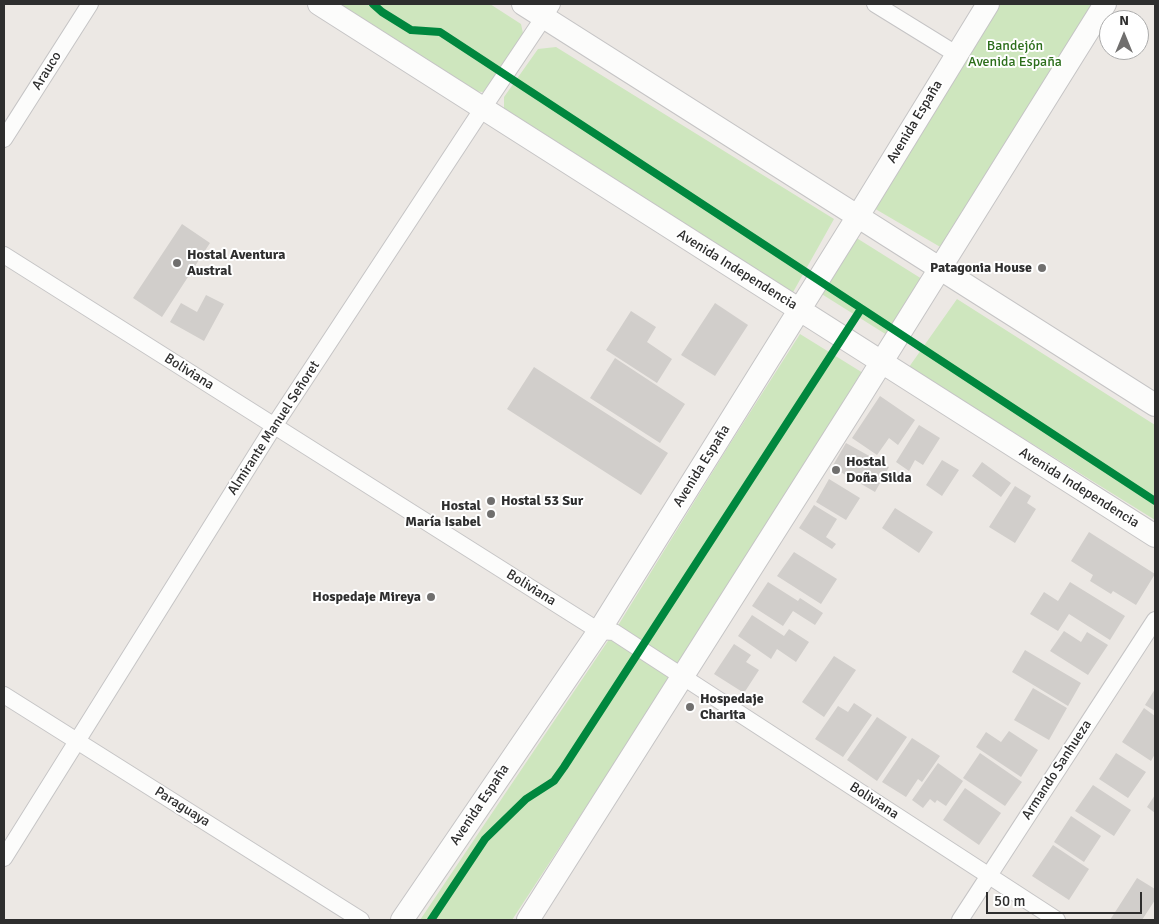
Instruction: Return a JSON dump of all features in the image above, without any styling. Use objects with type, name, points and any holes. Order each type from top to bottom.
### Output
[{"type":"main road","name":"Avenida Independencia","points":[[319,4],[1155,536]]},
{"type":"main road","points":[[523,4],[548,10],[858,216],[1155,406]]},
{"type":"main road","name":"Avenida España","points":[[402,920],[599,631],[988,4]]},
{"type":"main road","points":[[528,920],[882,362],[1105,4]]},
{"type":"street","name":"Arauco","points":[[4,139],[90,4]]},
{"type":"street","points":[[876,4],[956,54]]},
{"type":"street","name":"Almirante Manuel Señoret","points":[[4,858],[274,426],[548,10]]},
{"type":"street","name":"Boliviana","points":[[4,255],[599,631],[614,632],[1057,920]]},
{"type":"street","name":"Armando Sanhueza","points":[[960,920],[1155,620]]},
{"type":"street","name":"Paraguaya","points":[[4,695],[361,920]]},
{"type":"green space","points":[[331,4],[490,4],[521,24],[524,38],[483,92],[472,91]]},
{"type":"green space","name":"Bandejón Avenida España","points":[[998,4],[1096,4],[942,248],[872,207]]},
{"type":"green space","points":[[556,47],[834,219],[792,294],[504,114],[504,97],[538,49]]},
{"type":"green space","points":[[855,237],[922,279],[887,335],[820,293]]},
{"type":"green space","points":[[957,299],[1155,425],[1155,520],[909,367]]},
{"type":"green space","points":[[800,334],[863,373],[673,674],[512,920],[420,920],[614,632]]},
{"type":"building","name":"Hostal Aventura Austral","points":[[182,224],[210,243],[162,317],[133,298]]},
{"type":"building","points":[[206,295],[224,304],[204,341],[170,322],[181,303],[197,312]]},
{"type":"building","points":[[715,303],[748,325],[715,376],[681,355]]},
{"type":"building","points":[[631,311],[656,327],[647,342],[672,359],[657,383],[606,350]]},
{"type":"building","points":[[615,358],[685,404],[660,443],[590,398]]},
{"type":"building","points":[[534,367],[668,453],[641,495],[507,409]]},
{"type":"building","points":[[880,396],[915,420],[898,445],[889,438],[877,455],[852,438]]},
{"type":"building","points":[[919,425],[940,438],[923,465],[915,460],[909,471],[896,462]]},
{"type":"building","points":[[846,443],[889,467],[875,492],[832,467]]},
{"type":"building","points":[[942,460],[959,470],[942,496],[926,485]]},
{"type":"building","points":[[982,462],[1011,483],[1001,497],[972,476]]},
{"type":"building","points":[[829,479],[860,498],[846,520],[816,502]]},
{"type":"building","points":[[1015,486],[1031,496],[1027,503],[1036,509],[1015,543],[989,527]]},
{"type":"building","points":[[814,505],[837,519],[826,537],[836,544],[832,549],[799,528]]},
{"type":"building","points":[[895,508],[933,532],[919,553],[882,528]]},
{"type":"building","points":[[1089,532],[1155,574],[1136,605],[1113,591],[1111,594],[1090,581],[1093,575],[1071,561]]},
{"type":"building","points":[[794,552],[837,579],[821,604],[777,576]]},
{"type":"building","points":[[768,582],[798,601],[800,598],[823,613],[815,625],[793,611],[783,626],[752,606]]},
{"type":"building","points":[[1070,582],[1125,616],[1110,640],[1069,614],[1058,631],[1030,614],[1044,592],[1058,601]]},
{"type":"building","points":[[752,615],[784,636],[789,629],[809,642],[796,662],[777,649],[771,659],[738,636]]},
{"type":"building","points":[[1064,631],[1081,642],[1087,632],[1108,645],[1088,675],[1050,651]]},
{"type":"building","points":[[734,644],[751,655],[746,662],[759,670],[744,693],[714,674]]},
{"type":"building","points":[[1025,650],[1081,683],[1068,706],[1012,672]]},
{"type":"building","points":[[834,656],[856,670],[824,717],[802,702]]},
{"type":"building","points":[[1033,688],[1067,708],[1049,740],[1014,720]]},
{"type":"building","points":[[1155,689],[1155,711],[1145,705]]},
{"type":"building","points":[[854,703],[872,715],[843,757],[815,739],[838,706],[848,712]]},
{"type":"building","points":[[1144,708],[1155,716],[1155,754],[1151,761],[1122,742]]},
{"type":"building","points":[[877,717],[907,737],[877,781],[847,760]]},
{"type":"building","points":[[1009,731],[1038,750],[1021,777],[976,747],[986,732],[1001,742]]},
{"type":"building","points":[[912,738],[940,756],[922,782],[918,779],[906,797],[882,782]]},
{"type":"building","points":[[980,753],[1022,782],[1005,806],[963,778]]},
{"type":"building","points":[[1116,753],[1146,772],[1128,798],[1099,779]]},
{"type":"building","points":[[938,763],[963,781],[946,806],[937,800],[935,803],[930,799],[923,808],[912,800]]},
{"type":"building","points":[[1093,785],[1131,810],[1114,836],[1075,811]]},
{"type":"building","points":[[965,788],[1001,813],[979,845],[943,820]]},
{"type":"building","points":[[1155,795],[1155,813],[1147,807]]},
{"type":"building","points":[[1071,816],[1101,836],[1084,862],[1054,842]]},
{"type":"building","points":[[1053,845],[1089,869],[1069,900],[1032,876]]},
{"type":"building","points":[[1137,878],[1155,889],[1155,900],[1142,920],[1110,920]]},
{"type":"cycle path","points":[[373,4],[382,12],[411,30],[440,32],[1155,501]]},
{"type":"cycle path","points":[[431,920],[485,839],[526,799],[554,781],[564,767],[861,309]]},
{"type":"place","name":"Hostal Aventura Austral","points":[[177,263]]},
{"type":"place","name":"Patagonia House","points":[[1042,268]]},
{"type":"place","name":"Hostal Doña Silda","points":[[836,470]]},
{"type":"place","name":"Hostal 53 Sur","points":[[491,501]]},
{"type":"place","name":"Hostal María Isabel","points":[[491,514]]},
{"type":"place","name":"Hospedaje Mireya","points":[[431,597]]},
{"type":"place","name":"Hospedaje Charita","points":[[690,707]]}]
